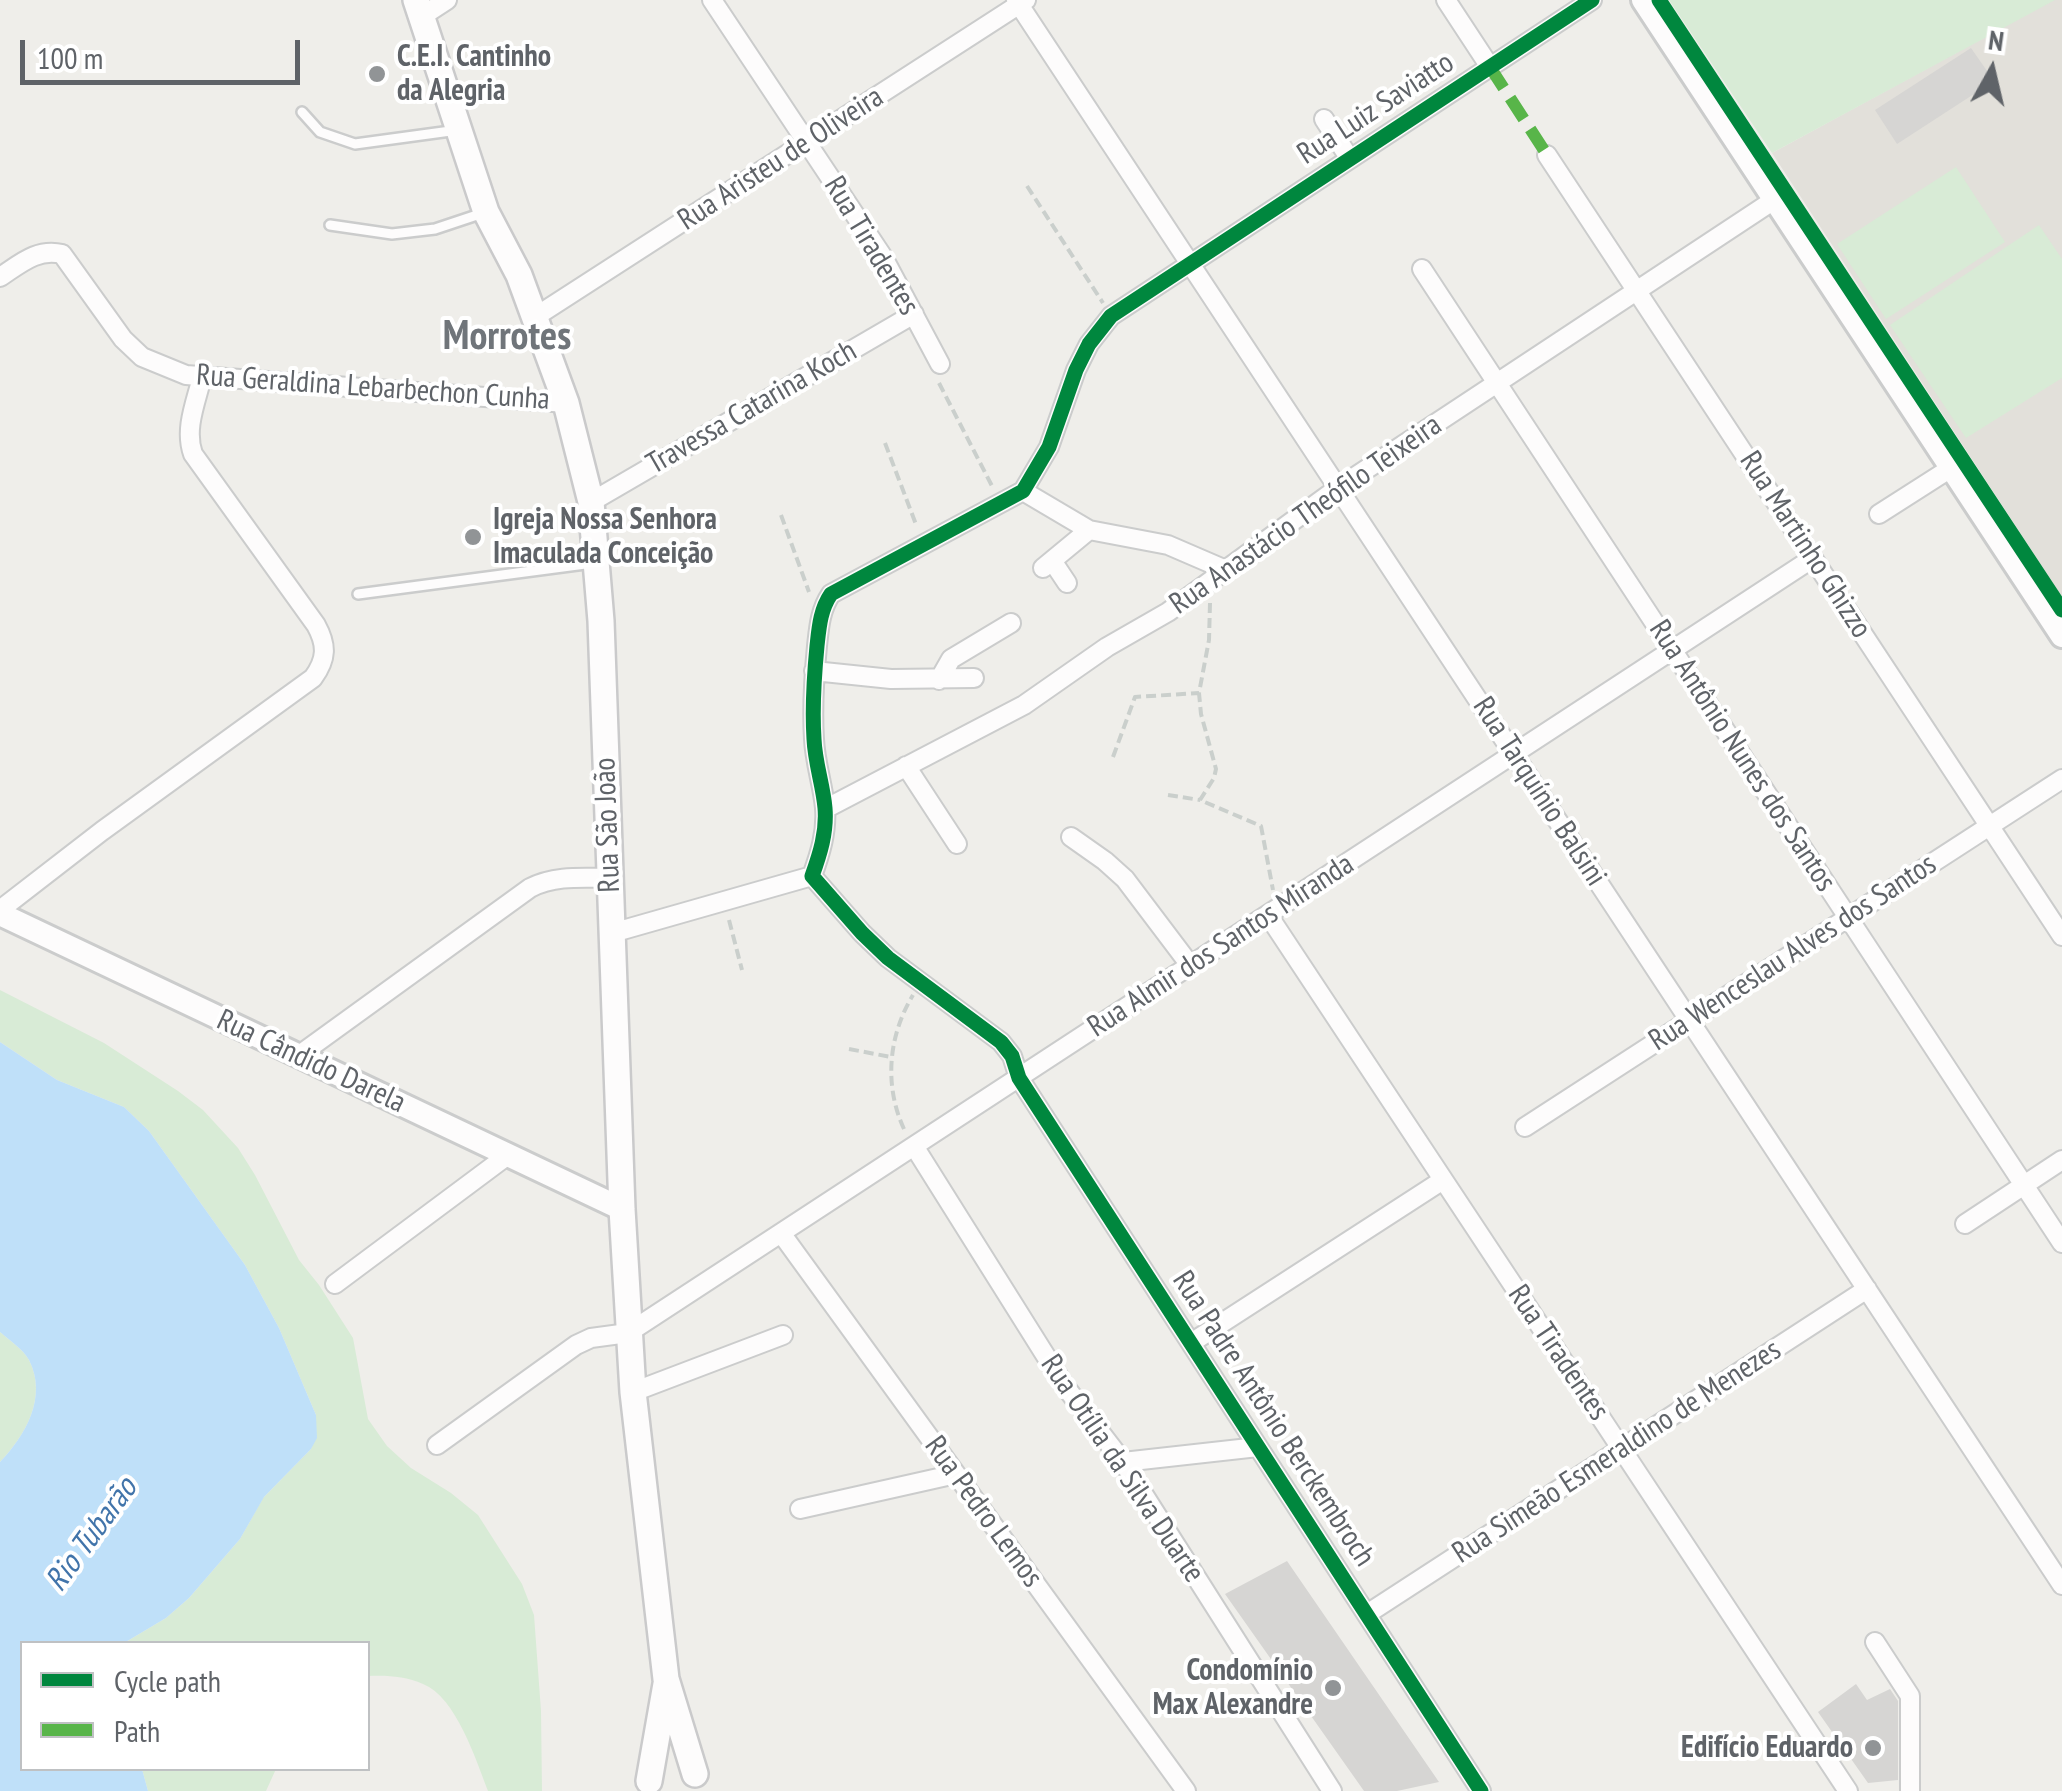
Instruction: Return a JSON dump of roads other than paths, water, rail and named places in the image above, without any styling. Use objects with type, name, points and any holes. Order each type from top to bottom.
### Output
[{"type":"main road","name":"Rua São João","points":[[419,9],[486,212],[519,275],[566,402],[591,502],[597,562],[622,1209],[633,1392],[666,1679],[705,1785]]},
{"type":"main road","name":"Rua São João","points":[[646,1786],[666,1679]]},
{"type":"main road","points":[[646,1786],[656,1774],[676,1767],[705,1785]]},
{"type":"street","points":[[419,9],[447,0]]},
{"type":"street","name":"Rua Tiradentes","points":[[712,0],[883,257],[940,364]]},
{"type":"street","points":[[1446,0],[1490,67]]},
{"type":"street","name":"Rua Luiz Saviatto","points":[[1023,491],[1048,447],[1076,370],[1111,316],[1592,0]]},
{"type":"street","points":[[1642,0],[2062,636]]},
{"type":"street","name":"Rua Aristeu de Oliveira","points":[[536,318],[1021,1]]},
{"type":"street","name":"Rua Tarquínio Balsini","points":[[1021,1],[2062,1584]]},
{"type":"street","points":[[1324,119],[1350,159]]},
{"type":"street","name":"Rua Martinho Ghizzo","points":[[1547,155],[2062,936]]},
{"type":"street","name":"Rua Anastácio Theófilo Teixeira","points":[[825,809],[1024,705],[1107,647],[1168,612],[1338,488],[1774,200]]},
{"type":"street","name":"Rua Geraldina Lebarbechon Cunha","points":[[0,277],[36,254],[62,254],[123,339],[142,357],[202,377],[566,402]]},
{"type":"street","name":"Rua Antônio Nunes dos Santos","points":[[1422,269],[2062,1243]]},
{"type":"street","name":"Travessa Catarina Koch","points":[[591,502],[914,314]]},
{"type":"street","points":[[0,912],[102,831],[313,678],[322,665],[325,650],[316,625],[193,454],[189,430],[202,377]]},
{"type":"street","points":[[1879,514],[1952,468]]},
{"type":"street","points":[[612,932],[812,876],[821,853],[825,809],[814,739],[814,672],[825,602],[836,590],[1023,491],[1090,530],[1168,545],[1226,570]]},
{"type":"street","points":[[1067,583],[1048,565],[1090,530]]},
{"type":"street","name":"Rua Almir dos Santos Miranda","points":[[628,1333],[1813,558]]},
{"type":"street","points":[[939,680],[951,659],[1011,623]]},
{"type":"street","points":[[814,672],[892,679],[974,678]]},
{"type":"street","points":[[906,766],[958,844]]},
{"type":"street","name":"Rua Wenceslau Alves dos Santos","points":[[1525,1127],[2062,779]]},
{"type":"street","points":[[1071,837],[1125,879],[1190,965]]},
{"type":"street","name":"Rua Padre Antônio Berckembroch","points":[[812,876],[888,958],[979,1024],[1012,1056],[1019,1078],[1481,1791]]},
{"type":"street","points":[[298,1056],[530,888],[558,878],[610,878]]},
{"type":"street","name":"Rua Cândido Darela","points":[[0,912],[622,1209]]},
{"type":"street","name":"Rua Tiradentes","points":[[1272,912],[1443,1180],[1848,1791]]},
{"type":"street","name":"Rua Otília da Silva Duarte","points":[[914,1146],[1064,1384],[1122,1462],[1332,1791]]},
{"type":"street","points":[[336,1284],[508,1155]]},
{"type":"street","points":[[1965,1224],[2062,1160]]},
{"type":"street","points":[[1191,1343],[1443,1180]]},
{"type":"street","name":"Rua Pedro Lemos","points":[[781,1233],[1186,1791]]},
{"type":"street","name":"Rua Simeão Esmeraldino de Menezes","points":[[1367,1614],[1867,1289]]},
{"type":"street","points":[[437,1445],[576,1344],[628,1333]]},
{"type":"street","points":[[633,1392],[783,1335]]},
{"type":"street","points":[[1122,1462],[1258,1447]]},
{"type":"street","points":[[800,1509],[956,1474]]},
{"type":"street","points":[[1875,1642],[1910,1696],[1910,1791]]},
{"type":"lane","points":[[302,112],[320,132],[355,144],[459,130]]},
{"type":"lane","points":[[330,225],[392,234],[434,229],[486,212]]},
{"type":"lane","points":[[358,594],[597,562]]},
{"type":"water","name":"Rio Tubarão","points":[[0,1042],[57,1080],[124,1107],[149,1131],[245,1265],[279,1328],[316,1415],[317,1438],[311,1449],[264,1497],[240,1539],[189,1598],[166,1618],[127,1641],[20,1641],[20,1771],[143,1771],[148,1791],[0,1791],[0,1462],[25,1428],[36,1388],[29,1360],[0,1332]]},
{"type":"place","name":"C.E.I. Cantinho da Alegria","points":[[377,74]]},
{"type":"place","name":"Igreja Nossa Senhora Imaculada Conceição","points":[[473,537]]},
{"type":"place","name":"Condomínio Max Alexandre","points":[[1333,1688]]},
{"type":"place","name":"Edifício Eduardo","points":[[1873,1748]]},
{"type":"district","name":"Morrotes","points":[[507,338]]}]
